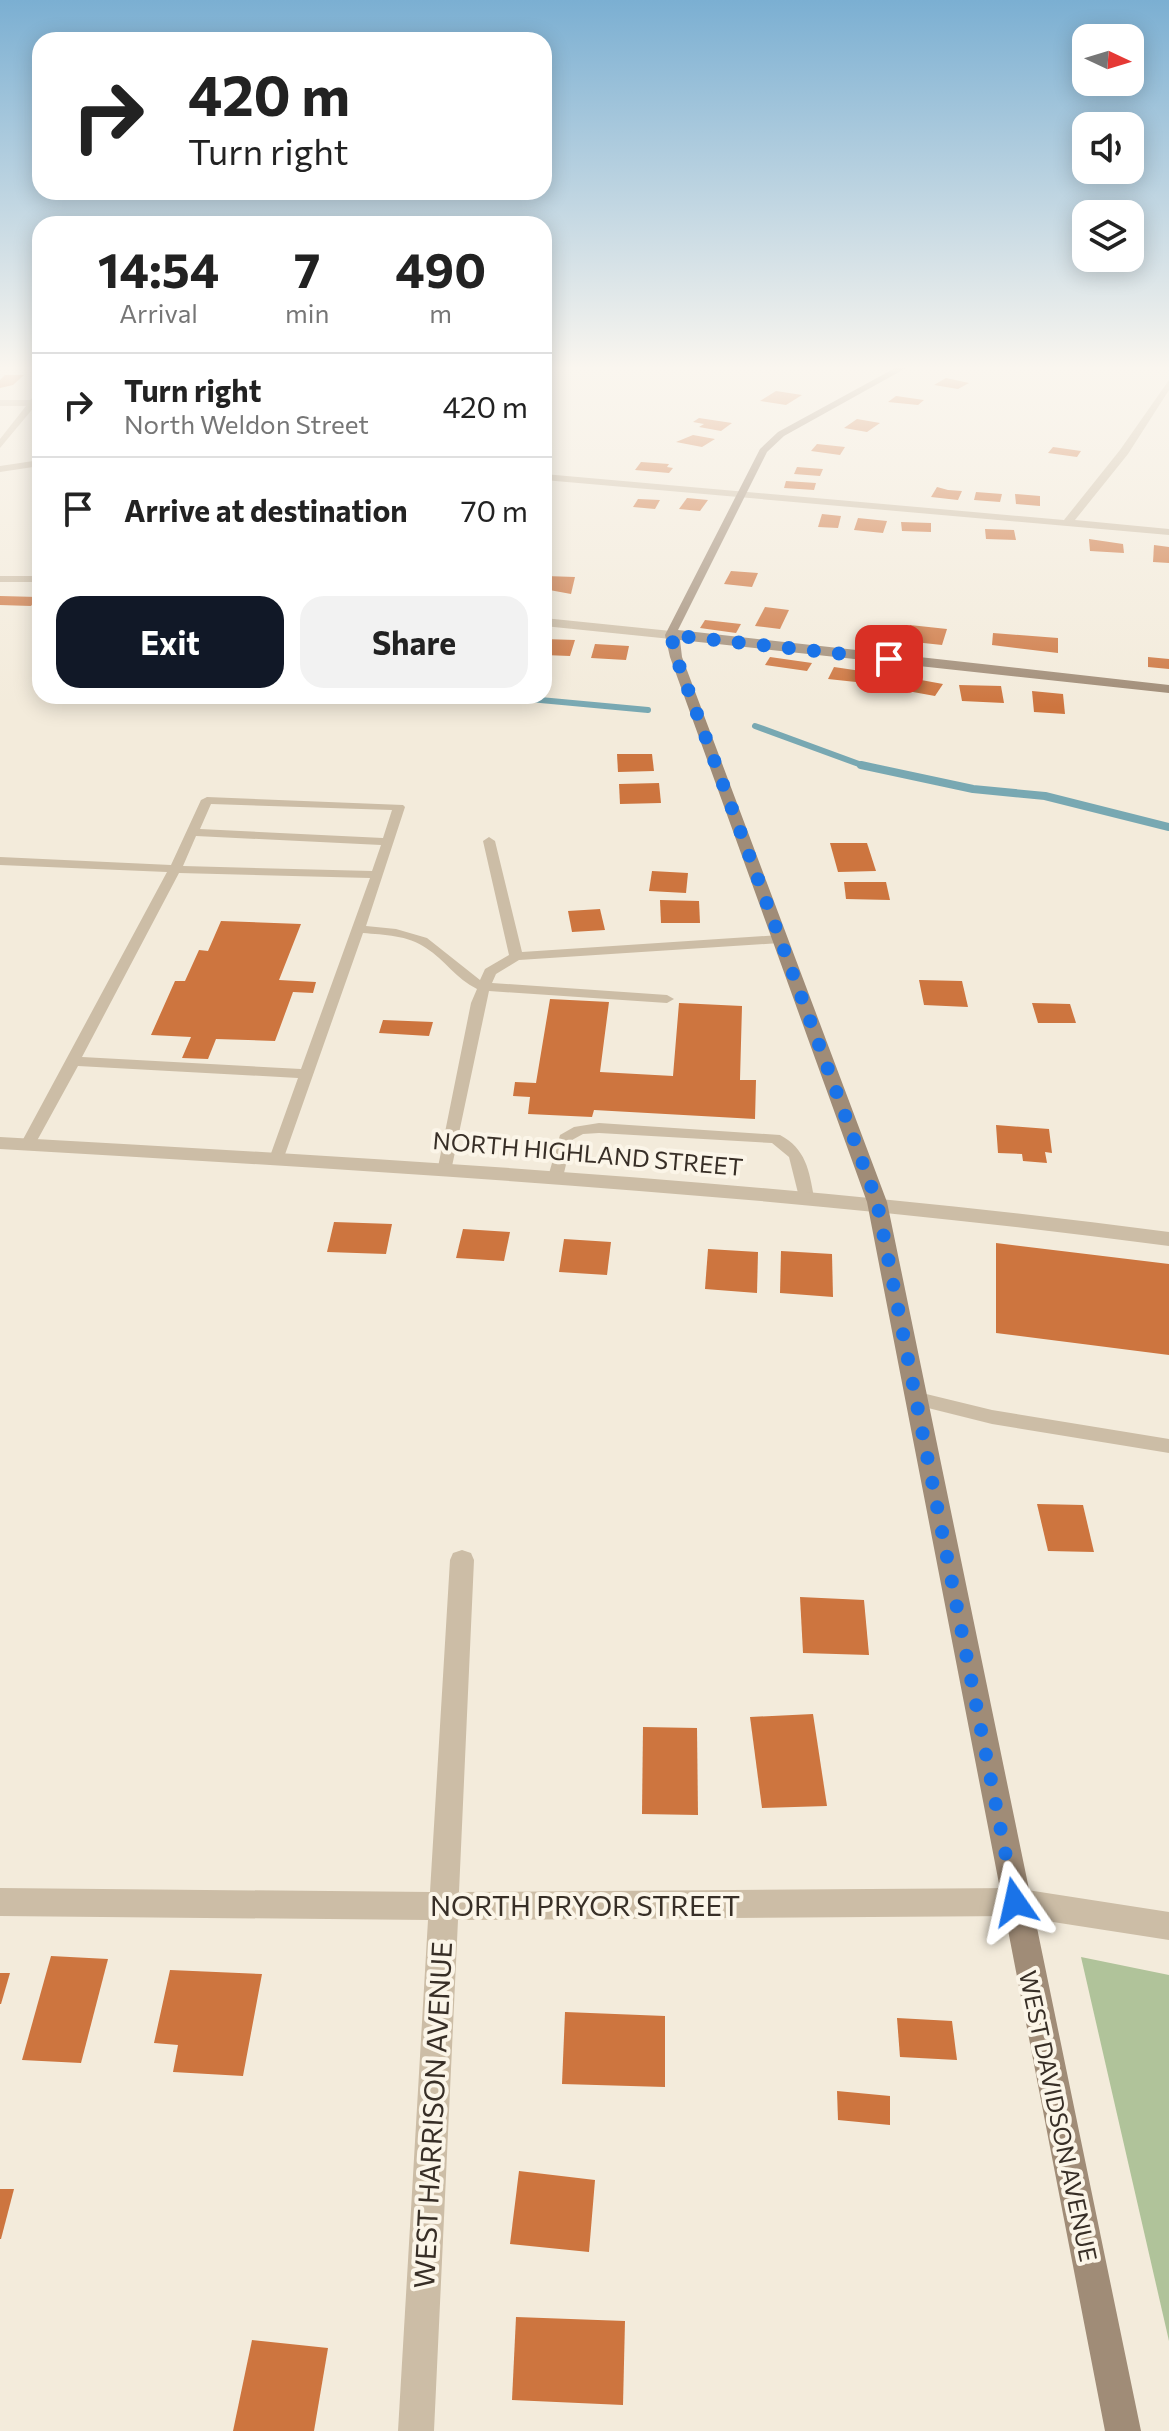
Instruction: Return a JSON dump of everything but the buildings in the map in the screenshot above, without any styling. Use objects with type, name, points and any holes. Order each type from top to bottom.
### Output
[{"type":"street","points":[[584,480],[1169,532]]},
{"type":"street","points":[[671,635],[747,480]]},
{"type":"street","points":[[1067,523],[1101,480]]},
{"type":"street","points":[[0,579],[32,579]]},
{"type":"street","points":[[552,623],[1169,689]]},
{"type":"street","name":"WEST DAVIDSON AVENUE","points":[[671,635],[676,657],[877,1202],[1123,2431]]},
{"type":"street","name":"NORTH HIGHLAND STREET","points":[[0,1143],[446,1167],[877,1202],[991,1213],[1169,1239]]},
{"type":"street","name":"WEST HARRISON AVENUE","points":[[416,2431],[462,1560]]},
{"type":"street","name":"NORTH PRYOR STREET","points":[[0,1902],[442,1906],[1015,1902],[1169,1926]]},
{"type":"lane","points":[[28,1145],[175,869],[207,800],[399,807],[277,1159]]},
{"type":"lane","points":[[194,832],[388,842]]},
{"type":"lane","points":[[489,841],[516,956]]},
{"type":"lane","points":[[0,861],[377,875]]},
{"type":"lane","points":[[358,929],[416,938],[432,946],[469,982],[484,987],[667,999]]},
{"type":"lane","points":[[446,1167],[469,1044],[490,972],[516,956],[780,939]]},
{"type":"lane","points":[[73,1061],[308,1074]]},
{"type":"lane","points":[[556,1177],[565,1138],[579,1130],[775,1138],[792,1146],[798,1156],[806,1197]]},
{"type":"lane","points":[[918,1399],[992,1417],[1169,1446]]},
{"type":"green space","points":[[1081,1957],[1169,1975],[1169,2341]]},
{"type":"waterway","points":[[552,701],[648,710]]},
{"type":"waterway","points":[[755,726],[862,765]]},
{"type":"waterway","points":[[862,765],[973,789],[1045,796],[1169,827]]},
{"type":"waterway","points":[[862,765],[867,767]]},
{"type":"route","points":[[889,659],[671,635],[676,657],[877,1202],[1015,1902]]}]
